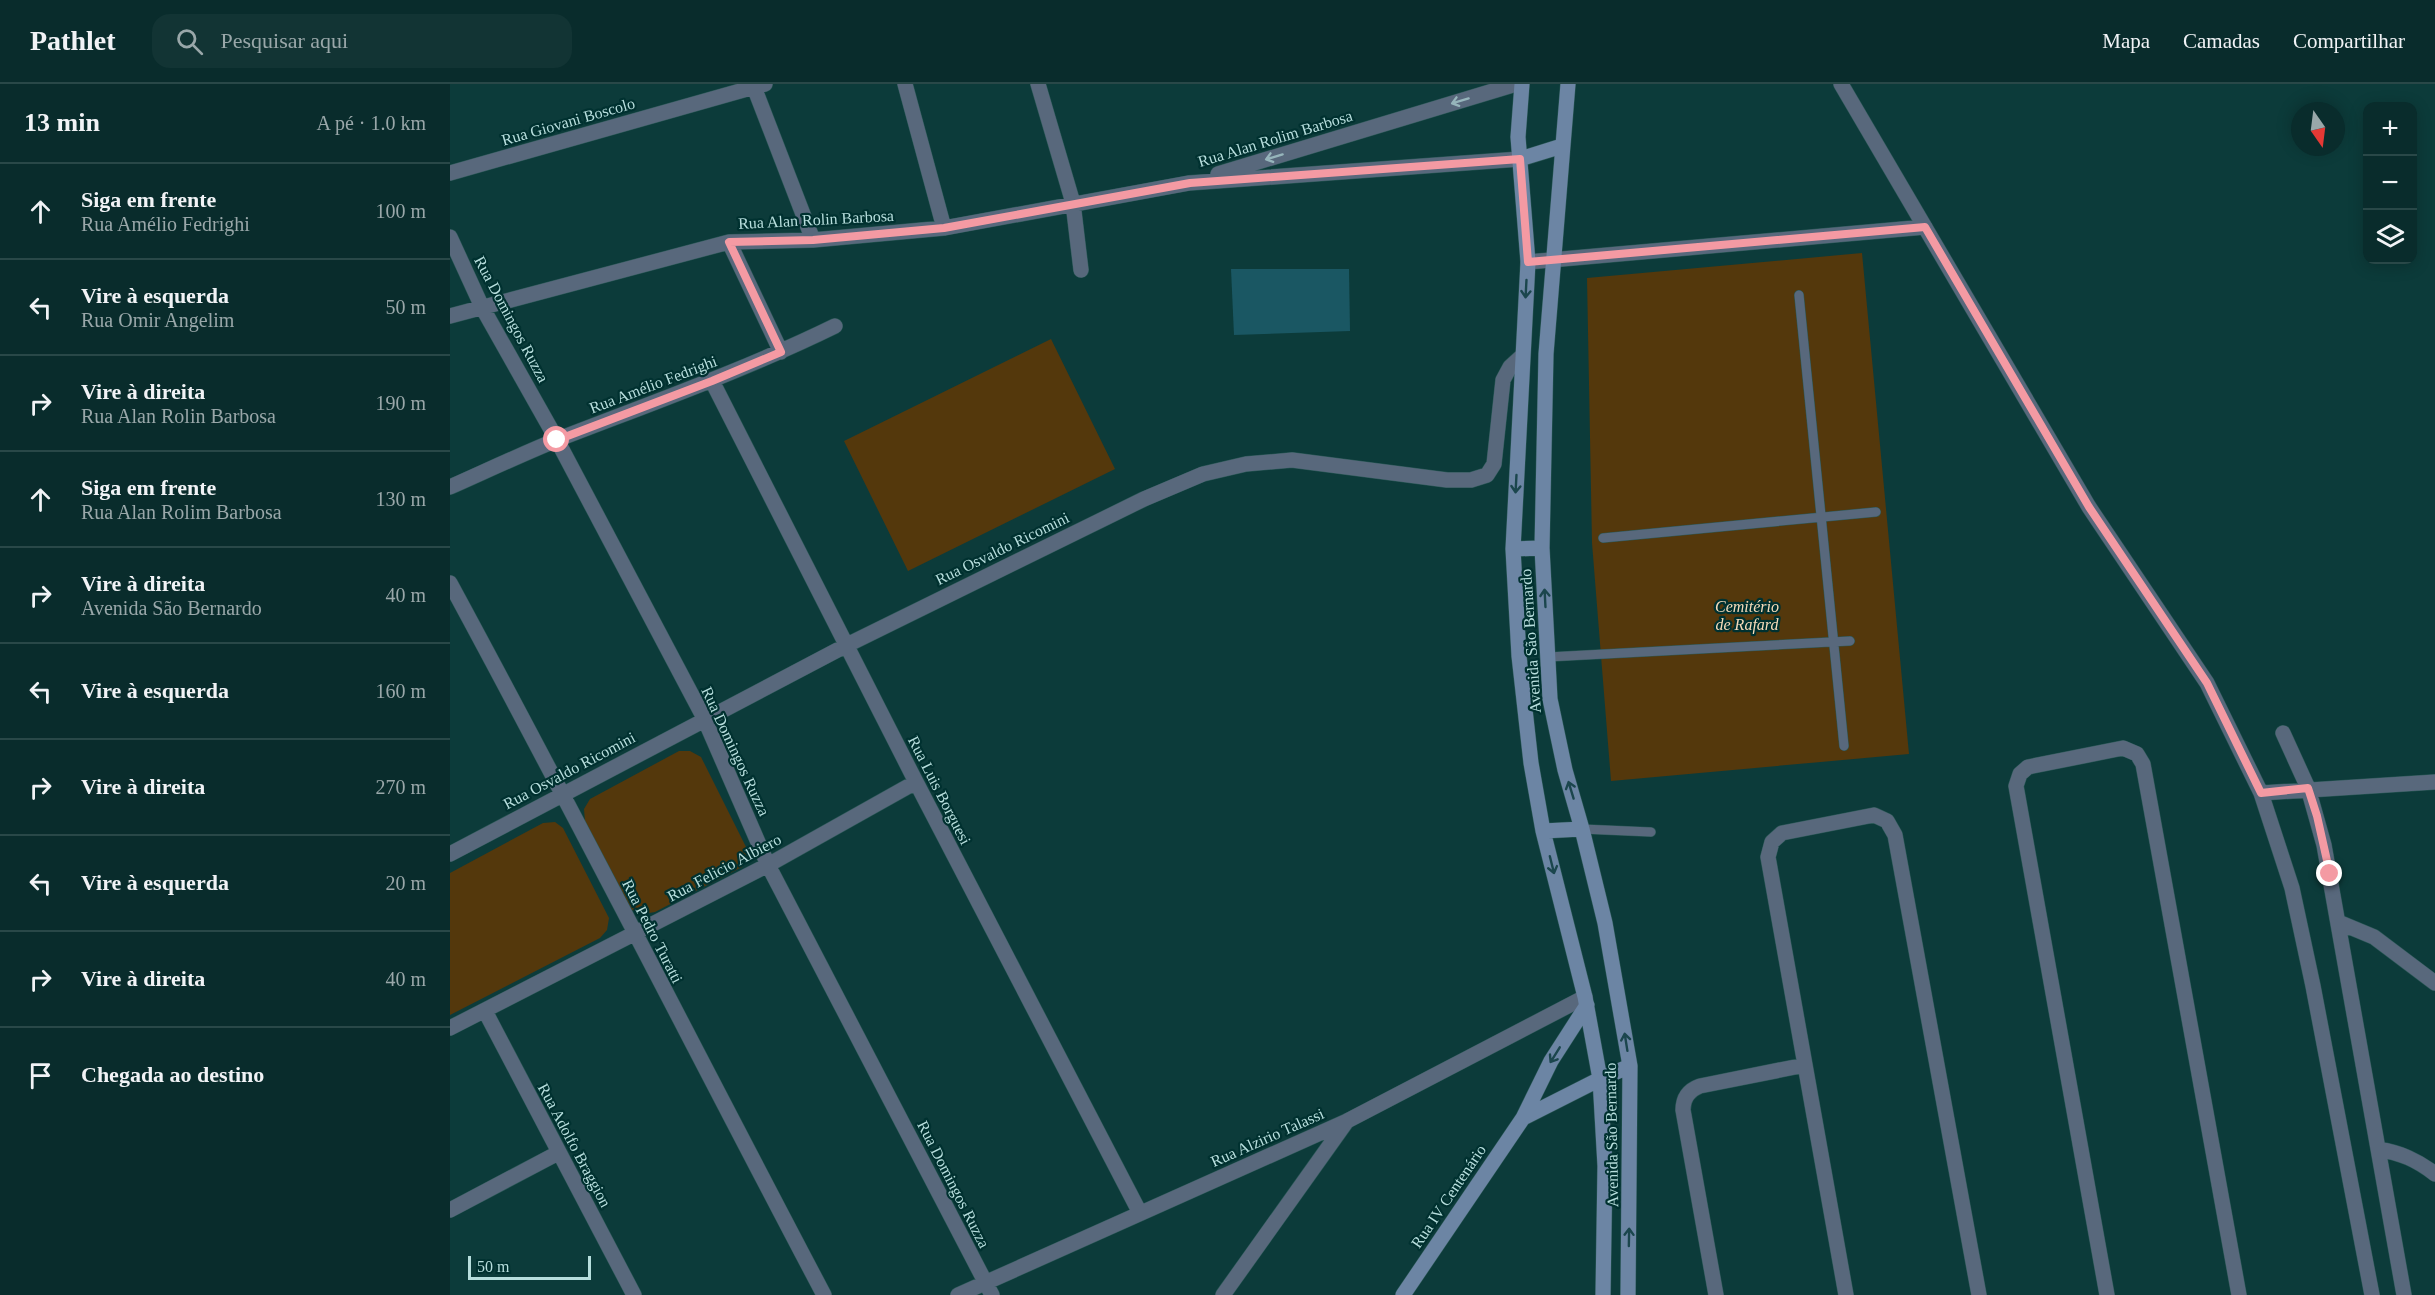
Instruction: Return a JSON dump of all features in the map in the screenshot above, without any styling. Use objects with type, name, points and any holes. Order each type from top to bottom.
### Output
[{"type":"main road","name":"Avenida São Bernardo","points":[[1522,84],[1518,115],[1528,262],[1513,549],[1519,656],[1531,763],[1543,831],[1586,1001],[1600,1079],[1605,1166],[1603,1295]]},
{"type":"main road","name":"Avenida São Bernardo","points":[[1565,85],[1546,354],[1542,548],[1550,699],[1565,770],[1605,923],[1630,1066],[1628,1295]]},
{"type":"main road","points":[[1520,159],[1562,146]]},
{"type":"main road","points":[[1513,549],[1542,548]]},
{"type":"main road","points":[[1543,831],[1582,829]]},
{"type":"main road","name":"Rua IV Centenário","points":[[1403,1295],[1523,1118],[1551,1062],[1586,1001]]},
{"type":"main road","name":"Rua IV Centenário","points":[[1523,1118],[1630,1066]]},
{"type":"street","points":[[905,84],[944,228]]},
{"type":"street","points":[[1038,84],[1073,203],[1081,270]]},
{"type":"street","name":"Rua Alan Rolim Barbosa","points":[[1190,183],[1516,84]]},
{"type":"street","points":[[1841,84],[2089,507],[2207,683],[2261,793],[2292,888],[2372,1295]]},
{"type":"street","points":[[760,85],[813,240]]},
{"type":"street","name":"Rua Giovani Boscolo","points":[[450,173],[760,85]]},
{"type":"street","name":"Rua Alan Rolim Barbosa","points":[[1190,183],[1520,159]]},
{"type":"street","name":"Rua Alan Rolin Barbosa","points":[[450,316],[729,242],[813,240],[944,228],[1190,183]]},
{"type":"street","points":[[1528,262],[1925,227]]},
{"type":"street","name":"Rua Domingos Ruzza","points":[[450,237],[482,307],[557,440],[704,718],[768,865],[988,1289]]},
{"type":"street","points":[[729,242],[781,352]]},
{"type":"street","name":"Rua Amélio Fedrighi","points":[[450,487],[557,440],[712,381],[835,326]]},
{"type":"street","name":"Rua Osvaldo Ricomini","points":[[450,854],[704,718],[847,645],[1144,499],[1203,474],[1246,464],[1292,460],[1447,480],[1471,480],[1487,475],[1494,464],[1503,380],[1510,367],[1522,356]]},
{"type":"street","name":"Rua Luis Borguesi","points":[[712,381],[916,782],[1140,1213]]},
{"type":"street","name":"Rua Pedro Turatti","points":[[450,583],[564,794],[634,934],[824,1295]]},
{"type":"street","points":[[2283,733],[2308,788],[2324,845],[2404,1295]]},
{"type":"street","points":[[2107,1295],[2016,786],[2020,774],[2028,767],[2123,748],[2137,754],[2143,764],[2239,1295]]},
{"type":"street","name":"Rua Felicio Albiero","points":[[450,1029],[768,865],[916,782]]},
{"type":"street","points":[[2261,793],[2308,788],[2435,782]]},
{"type":"street","points":[[1846,1295],[1768,857],[1772,842],[1782,833],[1874,815],[1887,821],[1895,835],[1979,1295]]},
{"type":"street","points":[[2338,922],[2374,937],[2435,983]]},
{"type":"street","name":"Rua Alzirio Talassi","points":[[958,1295],[988,1289],[1140,1213],[1347,1121],[1586,1001]]},
{"type":"street","name":"Rua Adolfo Braggion","points":[[485,1011],[634,1295]]},
{"type":"street","points":[[1716,1295],[1683,1110],[1684,1100],[1690,1091],[1700,1086],[1805,1065]]},
{"type":"street","points":[[1223,1295],[1347,1121]]},
{"type":"street","points":[[2378,1149],[2399,1153],[2420,1162],[2435,1174]]},
{"type":"street","points":[[450,1210],[558,1153]]},
{"type":"lane","points":[[1799,295],[1844,746]]},
{"type":"lane","points":[[1604,538],[1876,513]]},
{"type":"lane","points":[[1548,657],[1850,641]]},
{"type":"lane","points":[[1582,829],[1651,832]]},
{"type":"green space","name":"Cemitério de Rafard","points":[[1862,253],[1909,754],[1611,781],[1592,543],[1587,278]]},
{"type":"green space","points":[[1051,339],[1115,469],[908,571],[844,441]]},
{"type":"green space","points":[[679,751],[690,751],[701,757],[746,847],[748,858],[742,867],[655,912],[643,914],[632,910],[585,822],[584,809],[590,799]]},
{"type":"green space","points":[[555,822],[563,828],[609,918],[607,930],[600,938],[450,1015],[450,873],[543,823]]},
{"type":"building","points":[[1231,269],[1349,269],[1350,331],[1234,335]]},
{"type":"route","points":[[557,440],[781,352],[729,242],[813,240],[944,228],[1190,183],[1520,159],[1528,262],[1925,227],[2089,507],[2207,683],[2261,793],[2308,788],[2330,874]]}]
